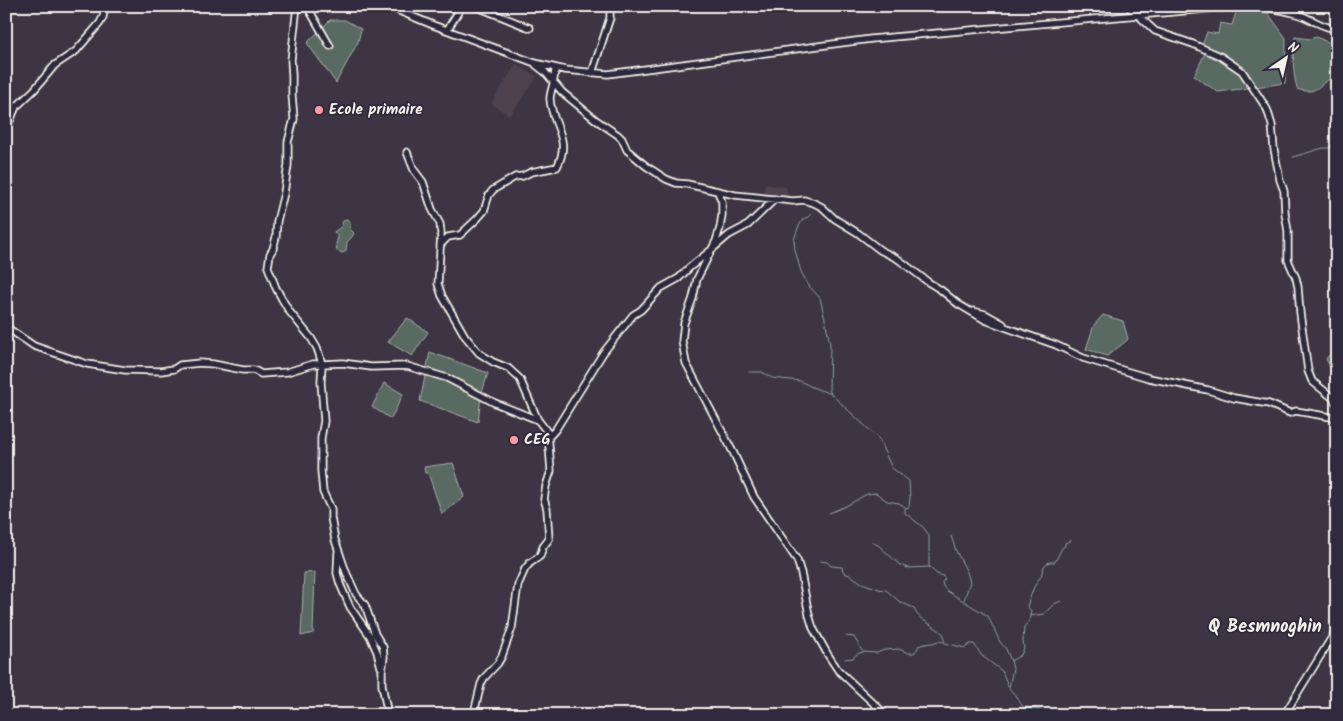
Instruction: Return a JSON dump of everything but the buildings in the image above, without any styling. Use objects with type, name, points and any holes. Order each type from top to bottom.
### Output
[{"type":"street","points":[[6,115],[34,90],[55,65],[76,51],[84,43],[100,23],[105,6]]},
{"type":"street","points":[[297,6],[291,60],[294,119],[288,142],[288,165],[284,193],[268,267],[282,299],[317,348],[322,364],[321,382],[324,421],[321,438],[321,471],[323,492],[330,510],[338,549],[346,572],[356,594],[365,605],[383,647],[383,695],[388,715]]},
{"type":"street","points":[[307,6],[330,46]]},
{"type":"street","points":[[387,6],[534,63],[592,73],[612,73],[870,39],[1217,8],[1267,7],[1299,15],[1327,27],[1337,29]]},
{"type":"street","points":[[447,30],[462,6]]},
{"type":"street","points":[[475,6],[530,28]]},
{"type":"street","points":[[493,13],[497,6]]},
{"type":"street","points":[[592,73],[610,18],[610,6]]},
{"type":"street","points":[[1128,6],[1155,31],[1193,44],[1220,56],[1242,71],[1267,109],[1272,124],[1274,149],[1284,191],[1288,231],[1288,260],[1298,287],[1308,371],[1312,381],[1337,404]]},
{"type":"street","points":[[534,63],[545,72],[562,92],[596,120],[618,134],[626,150],[666,179],[735,195],[793,201],[804,200],[814,203],[880,250],[898,259],[964,308],[985,320],[1084,358],[1149,378],[1208,390],[1234,398],[1269,404],[1290,413],[1296,411],[1337,418]]},
{"type":"street","points":[[441,244],[448,237],[460,235],[477,219],[484,211],[488,195],[493,190],[515,177],[557,167],[563,150],[563,142],[552,113],[550,97],[554,83],[555,68]]},
{"type":"street","points":[[6,130],[16,107]]},
{"type":"street","points":[[407,152],[414,170],[423,182],[432,209],[440,224],[441,244],[438,284],[456,321],[479,353],[493,362],[508,368],[520,379],[538,420],[548,433],[551,470],[544,499],[547,509],[549,539],[543,547],[540,556],[530,563],[521,578],[518,585],[512,628],[502,656],[481,684],[473,715]]},
{"type":"street","points":[[718,192],[722,202],[722,215],[716,241],[697,278],[693,298],[684,323],[682,342],[686,363],[733,452],[754,497],[797,560],[809,616],[813,628],[828,655],[838,670],[886,715]]},
{"type":"street","points":[[548,438],[556,429],[603,353],[633,315],[641,310],[661,288],[679,278],[729,235],[748,225],[775,199]]},
{"type":"street","points":[[6,327],[34,346],[87,364],[125,370],[161,371],[174,369],[180,365],[200,363],[254,370],[261,374],[287,372],[313,364],[343,363],[372,368],[407,366],[448,378],[494,403],[538,420]]},
{"type":"street","points":[[338,549],[337,573],[340,584],[350,607],[370,636],[382,671]]},
{"type":"street","points":[[1284,715],[1337,629]]},
{"type":"shaded area","points":[[516,64],[537,77],[509,115],[493,105],[492,102]]},
{"type":"shaded area","points":[[765,184],[786,187],[789,200],[763,197]]},
{"type":"green space","points":[[1237,9],[1265,9],[1286,38],[1285,83],[1218,92],[1194,76],[1206,51],[1201,49],[1207,32],[1218,34],[1220,23],[1232,25]]},
{"type":"green space","points":[[330,20],[345,20],[361,29],[358,42],[336,83],[307,43]]},
{"type":"green space","points":[[1295,37],[1310,39],[1316,37],[1337,46],[1337,77],[1326,81],[1315,90],[1305,91],[1297,89],[1293,63]]},
{"type":"green space","points":[[347,219],[350,222],[350,229],[354,233],[347,242],[346,251],[343,253],[337,251],[338,237],[334,232]]},
{"type":"green space","points":[[1103,315],[1123,321],[1128,339],[1107,356],[1086,349],[1094,325]]},
{"type":"green space","points":[[407,318],[428,332],[412,356],[388,342]]},
{"type":"green space","points":[[1332,351],[1337,353],[1337,367],[1330,367],[1326,359]]},
{"type":"green space","points":[[430,352],[488,373],[481,396],[478,422],[420,401]]},
{"type":"green space","points":[[384,383],[403,394],[391,419],[372,407]]},
{"type":"green space","points":[[453,463],[464,497],[442,514],[428,473],[425,473],[424,467]]},
{"type":"green space","points":[[315,572],[313,633],[301,636],[304,573]]},
{"type":"water","points":[[1027,707],[1040,710],[1047,715],[1017,715],[1018,712]]},
{"type":"waterway","points":[[1332,25],[1330,17],[1337,9]]},
{"type":"waterway","points":[[1337,82],[1334,83],[1337,91]]},
{"type":"waterway","points":[[1293,157],[1323,148],[1330,148],[1337,140]]},
{"type":"waterway","points":[[812,213],[803,219],[798,228],[794,240],[795,250],[801,272],[809,286],[820,298],[830,344],[829,389],[831,394],[879,439],[892,468],[909,481],[909,507],[905,508],[905,513],[923,527],[929,535],[929,567],[937,574],[943,576],[945,579],[942,582],[943,586],[947,591],[988,616],[1011,661],[1013,668],[1009,688],[1025,710]]},
{"type":"waterway","points":[[1331,268],[1337,268]]},
{"type":"waterway","points":[[749,372],[762,372],[772,378],[800,381],[831,394]]},
{"type":"waterway","points":[[829,513],[867,494],[876,493],[887,501],[899,503],[905,507]]},
{"type":"waterway","points":[[951,536],[970,582],[964,600]]},
{"type":"waterway","points":[[1011,661],[1021,655],[1024,648],[1024,627],[1029,621],[1031,611],[1027,606],[1044,566],[1049,562],[1055,562],[1065,543],[1071,540]]},
{"type":"waterway","points":[[872,542],[900,565],[908,568],[929,567]]},
{"type":"waterway","points":[[820,561],[827,562],[831,566],[842,567],[846,574],[862,583],[886,590],[900,602],[914,608],[922,619],[944,635],[945,643],[965,648],[970,644],[974,644],[982,656],[1002,671],[1008,686]]},
{"type":"waterway","points":[[1030,616],[1044,614],[1054,604],[1061,601]]},
{"type":"waterway","points":[[846,636],[854,637],[862,651]]},
{"type":"waterway","points":[[845,659],[853,658],[863,652],[877,653],[884,650],[899,649],[908,653],[914,653],[918,646],[939,641],[943,642]]},
{"type":"place","name":"Ecole primaire","points":[[319,110]]},
{"type":"place","name":"CEG","points":[[514,440]]},
{"type":"district","name":"Q Besmnoghin","points":[[1265,627]]}]
